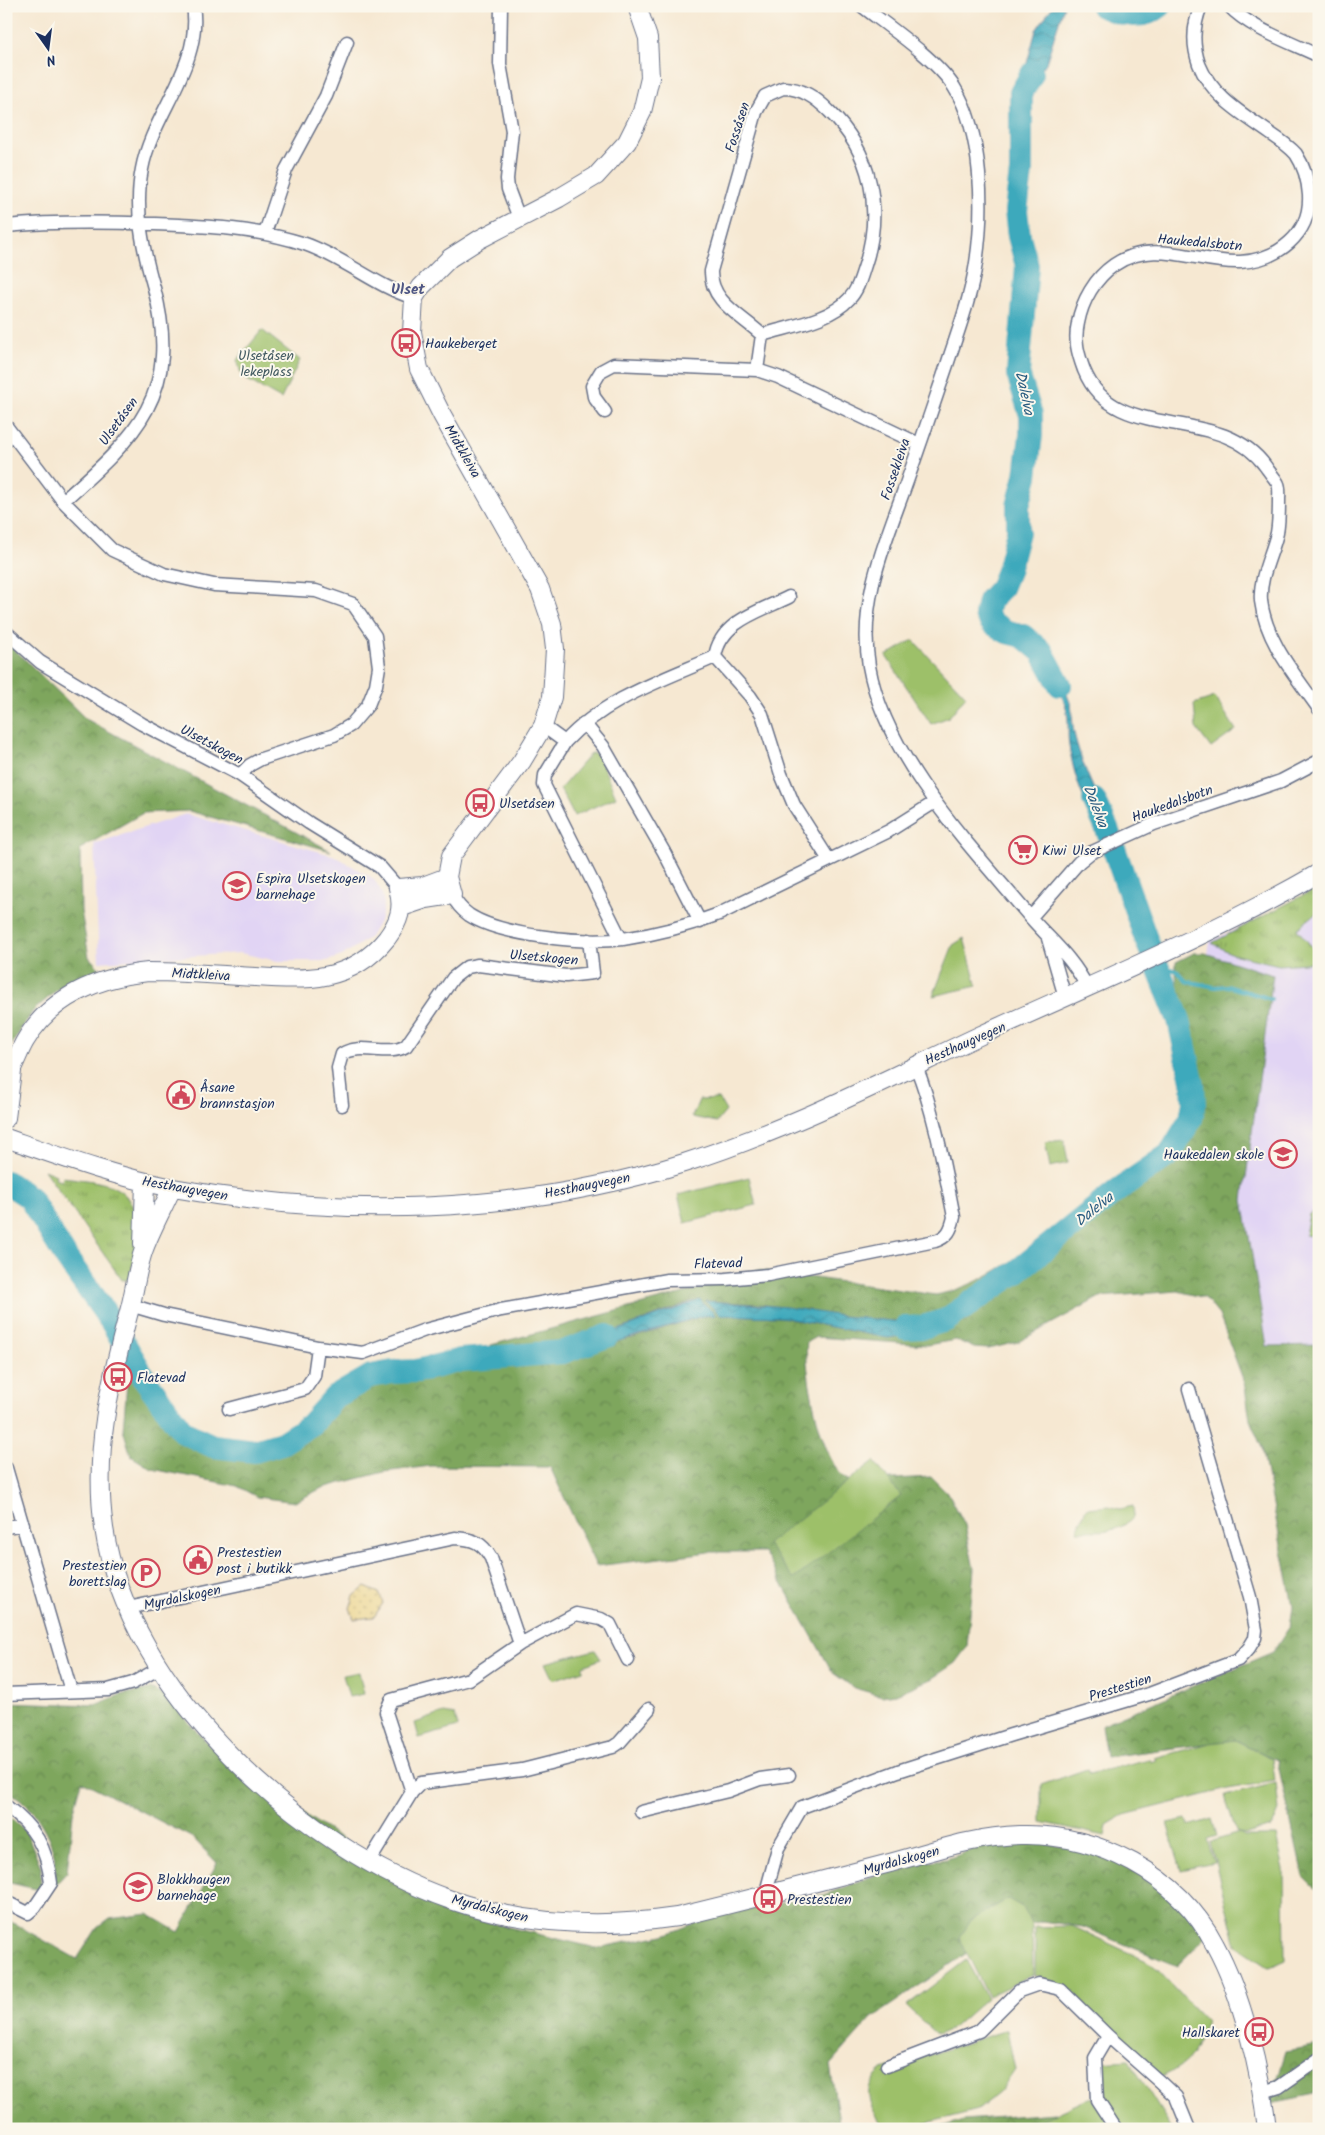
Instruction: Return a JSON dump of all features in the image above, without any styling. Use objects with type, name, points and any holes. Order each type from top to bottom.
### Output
[{"type":"main road","points":[[414,298],[421,287],[450,258],[480,239],[559,198],[596,176],[627,142],[635,128],[649,88],[651,63],[648,38],[637,6]]},
{"type":"main road","name":"Midtkleiva","points":[[414,298],[412,332],[419,369],[442,415],[534,578],[548,610],[554,636],[556,664],[552,697],[543,726],[522,761],[451,856],[447,877],[452,895]]},
{"type":"main road","name":"Hesthaugvegen","points":[[6,1138],[145,1182],[231,1197],[364,1206],[478,1203],[555,1193],[685,1162],[796,1120],[1246,914],[1319,873]]},
{"type":"main road","points":[[447,877],[423,886],[398,888],[402,908],[426,899],[452,895]]},
{"type":"main road","name":"Midtkleiva","points":[[6,1118],[9,1075],[26,1040],[45,1016],[58,1004],[92,984],[126,974],[148,972],[292,979],[325,977],[355,965],[370,955],[391,932],[402,908]]},
{"type":"main road","points":[[144,1250],[143,1203],[145,1182]]},
{"type":"main road","points":[[130,1305],[144,1250],[172,1188]]},
{"type":"main road","name":"Myrdalskogen","points":[[130,1305],[113,1375],[102,1433],[99,1465],[104,1531],[113,1566],[128,1608],[160,1668],[200,1722],[232,1759],[294,1812],[396,1878],[453,1900],[505,1915],[576,1923],[654,1920],[765,1896],[985,1838],[1047,1835],[1074,1839],[1108,1850],[1145,1869],[1163,1882],[1198,1919],[1215,1944],[1235,1994],[1263,2092],[1267,2129]]},
{"type":"street","points":[[140,223],[140,177],[145,154],[187,60],[195,26],[193,6]]},
{"type":"street","points":[[501,6],[500,70],[512,131],[507,179],[508,189],[519,218]]},
{"type":"street","name":"Fossekleiva","points":[[862,6],[931,62],[949,80],[965,110],[978,169],[978,241],[972,283],[873,582],[867,616],[867,648],[873,683],[885,719],[905,756],[936,802],[1031,917],[1057,943],[1077,967],[1087,987]]},
{"type":"street","name":"Haukedalsbotn","points":[[1201,6],[1196,18],[1194,40],[1202,73],[1217,94],[1284,143],[1300,160],[1306,178],[1309,198],[1308,211],[1303,226],[1285,247],[1256,259],[1241,262],[1223,261],[1162,252],[1132,256],[1115,264],[1092,287],[1080,313],[1076,343],[1086,374],[1096,391],[1109,403],[1124,412],[1215,432],[1233,438],[1248,447],[1279,484],[1277,532],[1262,583],[1261,601],[1270,634],[1279,652],[1319,709]]},
{"type":"street","points":[[1229,6],[1240,16],[1265,30],[1319,56]]},
{"type":"street","points":[[265,233],[286,170],[326,96],[347,42]]},
{"type":"street","name":"Fossåsen","points":[[790,88],[809,94],[818,101],[844,128],[860,152],[870,180],[874,206],[873,223],[866,259],[857,287],[848,301],[834,311],[820,317],[762,335],[718,296],[711,284],[711,271],[750,130],[760,103],[769,93],[790,88]]},
{"type":"street","points":[[6,226],[56,222],[140,223],[202,226],[265,233],[333,255],[382,284],[414,298]]},
{"type":"street","name":"Ulsetåsen","points":[[63,500],[113,455],[144,416],[159,378],[163,352],[163,330],[142,248],[140,223]]},
{"type":"street","points":[[757,370],[762,335]]},
{"type":"street","points":[[605,412],[594,397],[592,386],[602,371],[614,364],[757,370],[778,377],[919,444]]},
{"type":"street","points":[[6,426],[63,500],[112,550],[159,572],[214,585],[326,594],[353,604],[375,636],[380,667],[376,685],[361,716],[351,725],[334,735],[261,759],[250,765],[240,775]]},
{"type":"street","points":[[620,939],[544,786],[547,770],[565,742],[584,723],[611,705],[715,657],[722,636],[736,623],[789,597]]},
{"type":"street","name":"Ulsetskogen","points":[[6,632],[40,662],[142,724],[240,775],[309,823],[380,867],[398,888]]},
{"type":"street","points":[[715,657],[750,696],[762,714],[781,774],[794,805],[829,860]]},
{"type":"street","points":[[584,723],[603,746],[664,852],[700,922]]},
{"type":"street","points":[[543,726],[565,742]]},
{"type":"street","name":"Haukedalsbotn","points":[[1031,917],[1079,862],[1100,848],[1154,824],[1280,781],[1319,761]]},
{"type":"street","name":"Ulsetskogen","points":[[452,895],[464,911],[485,923],[555,937],[589,940],[620,939],[700,922],[889,831],[936,802]]},
{"type":"street","name":"Fossekleiva","points":[[1047,935],[1065,997]]},
{"type":"street","name":"Ulsetskogen","points":[[342,1105],[338,1068],[342,1054],[351,1050],[398,1049],[406,1046],[449,984],[462,969],[478,965],[566,976],[593,974],[589,940]]},
{"type":"street","name":"Flatevad","points":[[130,1305],[164,1315],[318,1347],[363,1353],[425,1330],[501,1310],[667,1280],[726,1279],[768,1275],[942,1239],[951,1230],[954,1217],[930,1112],[916,1066]]},
{"type":"street","points":[[229,1409],[305,1389],[314,1376],[318,1347]]},
{"type":"street","name":"Prestestien","points":[[765,1896],[778,1848],[802,1807],[906,1768],[1149,1694],[1238,1660],[1249,1648],[1256,1630],[1250,1597],[1189,1389]]},
{"type":"street","points":[[6,1468],[71,1691]]},
{"type":"street","points":[[6,1527],[23,1524]]},
{"type":"street","name":"Myrdalskogen","points":[[128,1608],[455,1538],[471,1538],[484,1546],[491,1558],[520,1644]]},
{"type":"street","points":[[412,1792],[386,1712],[390,1700],[469,1679],[520,1644],[576,1614],[601,1619],[610,1624],[628,1660]]},
{"type":"street","points":[[6,1694],[108,1690],[133,1682],[160,1668]]},
{"type":"street","points":[[369,1862],[412,1792],[421,1783],[522,1770],[613,1746],[619,1743],[648,1709]]},
{"type":"street","points":[[641,1812],[728,1791],[760,1779],[789,1775]]},
{"type":"street","points":[[6,1806],[20,1816],[43,1846],[49,1866],[50,1883],[35,1907],[28,1913],[6,1902]]},
{"type":"street","points":[[888,2066],[979,2031],[1019,1991],[1039,1984],[1060,1989],[1108,2036],[1176,2097],[1188,2129]]},
{"type":"street","points":[[1108,2036],[1095,2058],[1097,2100],[1116,2129]]},
{"type":"street","points":[[1263,2092],[1279,2087],[1319,2060]]},
{"type":"shaded area","name":"Espira Ulsetskogen barnehage","points":[[186,814],[335,856],[374,879],[382,893],[384,904],[381,918],[370,937],[342,956],[327,961],[278,961],[240,953],[99,962],[94,844]]},
{"type":"shaded area","name":"Haukedalen skole","points":[[1319,886],[1319,1345],[1267,1346],[1243,1200],[1255,971],[1208,954],[1210,941],[1297,900]]},
{"type":"green space","name":"Ulsetåsen lekeplass","points":[[262,330],[300,360],[281,399],[242,377],[237,360]]},
{"type":"green space","points":[[913,640],[966,696],[949,717],[931,724],[886,656]]},
{"type":"green space","points":[[6,641],[86,719],[331,851],[189,811],[143,813],[80,849],[81,911],[89,957],[100,969],[65,983],[33,1011],[6,1053]]},
{"type":"green space","points":[[1215,697],[1236,730],[1211,748],[1196,728],[1194,704]]},
{"type":"green space","points":[[591,753],[598,754],[616,797],[574,816],[560,789]]},
{"type":"green space","points":[[1319,887],[1319,911],[1297,929],[1319,955],[1319,962],[1279,965],[1232,954],[1212,943]]},
{"type":"green space","points":[[964,938],[977,986],[933,996],[953,945]]},
{"type":"green space","points":[[1194,953],[1205,953],[1273,975],[1243,1200],[1267,1346],[1319,1345],[1319,1892],[1303,1876],[1277,1760],[1235,1740],[1106,1757],[1101,1725],[1273,1652],[1290,1626],[1293,1606],[1262,1448],[1250,1420],[1244,1382],[1219,1315],[1205,1298],[1178,1291],[1100,1297],[1018,1342],[988,1349],[974,1348],[956,1340],[927,1345],[816,1337],[807,1342],[808,1373],[817,1419],[832,1460],[841,1474],[851,1481],[931,1477],[950,1496],[965,1525],[974,1569],[967,1647],[955,1663],[931,1679],[896,1694],[882,1696],[854,1688],[833,1673],[764,1552],[709,1552],[596,1566],[550,1467],[431,1466],[384,1472],[322,1488],[295,1502],[257,1497],[237,1486],[152,1469],[131,1456],[123,1429],[128,1371],[172,1432],[198,1451],[233,1457],[261,1458],[288,1453],[374,1379],[489,1364],[491,1345],[695,1290],[758,1270],[936,1295],[956,1290],[975,1282],[1012,1261],[1081,1214],[1148,1175],[1173,1157],[1186,1142],[1199,1112],[1202,1099],[1202,1081],[1196,1047],[1180,996],[1176,962]],"holes":[[[693,1301],[715,1315],[702,1316],[633,1338],[579,1345]],[[706,1301],[759,1304],[841,1316],[913,1323],[936,1318],[936,1330],[888,1338],[781,1317],[721,1315]]]},
{"type":"green space","points":[[719,1099],[726,1111],[717,1122],[692,1117],[699,1100]]},
{"type":"green space","points":[[1064,1140],[1068,1163],[1050,1167],[1045,1142]]},
{"type":"green space","points":[[44,1170],[56,1175],[55,1179],[62,1181],[63,1177],[95,1181],[114,1187],[123,1193],[134,1210],[138,1210],[137,1248],[129,1280],[122,1280]]},
{"type":"green space","points":[[749,1177],[756,1205],[685,1223],[678,1195]]},
{"type":"green space","points":[[1319,1209],[1319,1237],[1305,1235],[1309,1214]]},
{"type":"green space","points":[[874,1461],[901,1496],[794,1579],[767,1544]]},
{"type":"green space","points":[[1109,1506],[1120,1509],[1133,1506],[1134,1515],[1123,1526],[1116,1529],[1077,1531],[1086,1508]]},
{"type":"green space","points":[[595,1650],[601,1659],[583,1666],[583,1670],[553,1680],[545,1663]]},
{"type":"green space","points":[[359,1672],[364,1694],[349,1697],[343,1675]]},
{"type":"green space","points":[[150,1689],[165,1696],[211,1747],[293,1807],[380,1864],[479,1920],[596,1948],[664,1935],[716,1915],[824,1895],[906,1863],[947,1859],[1009,1837],[1134,1859],[1209,1933],[1177,1966],[1083,1927],[1042,1921],[983,1942],[872,2018],[830,2065],[840,2129],[6,2129],[6,1919],[77,1959],[97,1928],[109,1919],[148,1914],[179,1932],[217,1863],[193,1838],[82,1781],[73,1814],[67,1872],[49,1892],[54,1881],[55,1863],[53,1850],[48,1838],[42,1825],[26,1804],[6,1791],[6,1702],[95,1705],[120,1695]]},
{"type":"green space","points":[[444,1713],[455,1715],[458,1727],[419,1738],[415,1723]]},
{"type":"green space","points":[[1235,1740],[1272,1758],[1275,1781],[1228,1789],[1124,1815],[1107,1825],[1105,1836],[1041,1822],[1041,1785],[1087,1769],[1089,1774],[1149,1759],[1150,1762],[1156,1760],[1154,1758],[1210,1743]]},
{"type":"green space","points":[[1276,1783],[1279,1810],[1272,1827],[1246,1834],[1236,1832],[1225,1796]]},
{"type":"green space","points":[[6,1814],[26,1831],[41,1867],[40,1890],[6,1882]]},
{"type":"green space","points":[[1187,1819],[1189,1826],[1212,1819],[1217,1836],[1207,1839],[1214,1863],[1181,1870],[1167,1823]]},
{"type":"green space","points":[[1239,1833],[1245,1836],[1276,1836],[1284,1869],[1285,1960],[1269,1967],[1236,1945],[1210,1842]]},
{"type":"green space","points":[[1008,1899],[1024,1908],[1032,1927],[1033,1975],[988,1996],[959,1937],[970,1921]]},
{"type":"green space","points":[[1072,1926],[1151,1963],[1206,2021],[1199,2041],[1187,2061],[1162,2077],[1060,1985],[1035,1975],[1035,1927]]},
{"type":"green space","points":[[966,1960],[987,1998],[953,2028],[937,2035],[906,2006]]},
{"type":"green space","points":[[1007,2030],[1015,2070],[1000,2092],[978,2110],[903,2129],[884,2128],[869,2098],[871,2085],[882,2070]]},
{"type":"green space","points":[[1319,2045],[1319,2093],[1270,2103],[1286,2051]]},
{"type":"green space","points":[[1129,2060],[1172,2129],[1123,2129],[1099,2090],[1098,2062]]},
{"type":"green space","points":[[1092,2097],[1113,2129],[1035,2129],[1039,2121]]},
{"type":"green space","points":[[1055,2113],[1059,2129],[935,2129],[963,2120]]},
{"type":"sand","points":[[365,1587],[379,1593],[383,1603],[374,1617],[354,1619],[350,1608],[354,1596]]},
{"type":"water","points":[[1053,6],[1064,6],[1046,63],[1020,104],[1018,96],[1036,30]]},
{"type":"water","points":[[1043,657],[1051,659],[1051,663],[1070,701],[1075,738],[1084,765],[1102,806],[1114,827],[1102,831],[1081,790],[1069,746],[1067,709],[1046,668]]},
{"type":"water","points":[[700,1300],[716,1315],[702,1316],[592,1349],[578,1345]]},
{"type":"water","points":[[705,1301],[786,1307],[841,1316],[913,1323],[936,1318],[936,1330],[888,1338],[781,1317],[721,1315]]},
{"type":"waterway","name":"Dalelva","points":[[1102,6],[1131,15],[1153,11],[1160,6]]},
{"type":"waterway","name":"Dalelva","points":[[1032,74],[1021,93],[1021,172],[1016,211],[1019,236],[1027,266],[1018,374],[1031,415],[1031,435],[1026,476],[1018,506],[1018,532],[1008,571],[1001,588],[989,601],[986,614],[992,623],[1007,632],[1023,636],[1042,652],[1060,685]]},
{"type":"waterway","name":"Dalelva","points":[[905,1328],[923,1327],[946,1320],[1016,1272],[1118,1190],[1170,1154],[1191,1119],[1194,1103],[1193,1085],[1179,1020],[1146,939],[1107,829],[1094,800]]},
{"type":"waterway","points":[[1159,970],[1168,968],[1177,971],[1186,981],[1215,987],[1227,986],[1271,999]]},
{"type":"waterway","points":[[6,1182],[29,1197],[67,1259],[111,1321],[145,1379],[183,1432],[213,1446],[255,1451],[282,1443],[310,1425],[335,1397],[371,1376],[393,1372],[417,1371],[461,1360],[563,1352],[607,1336]]},
{"type":"place","name":"Haukeberget","points":[[406,343]]},
{"type":"place","name":"Ulsetåsen","points":[[480,803]]},
{"type":"place","name":"Kiwi Ulset","points":[[1023,850]]},
{"type":"place","name":"Espira Ulsetskogen barnehage","points":[[237,886]]},
{"type":"place","name":"Åsane brannstasjon","points":[[181,1095]]},
{"type":"place","name":"Haukedalen skole","points":[[1283,1154]]},
{"type":"place","name":"Flatevad","points":[[118,1377]]},
{"type":"place","name":"Prestestien post i butikk","points":[[198,1560]]},
{"type":"place","name":"Prestestien borettslag","points":[[146,1573]]},
{"type":"place","name":"Blokkhaugen barnehage","points":[[138,1887]]},
{"type":"place","name":"Prestestien","points":[[768,1899]]},
{"type":"place","name":"Hallskaret","points":[[1259,2032]]},
{"type":"district","name":"Ulset","points":[[408,289]]}]
